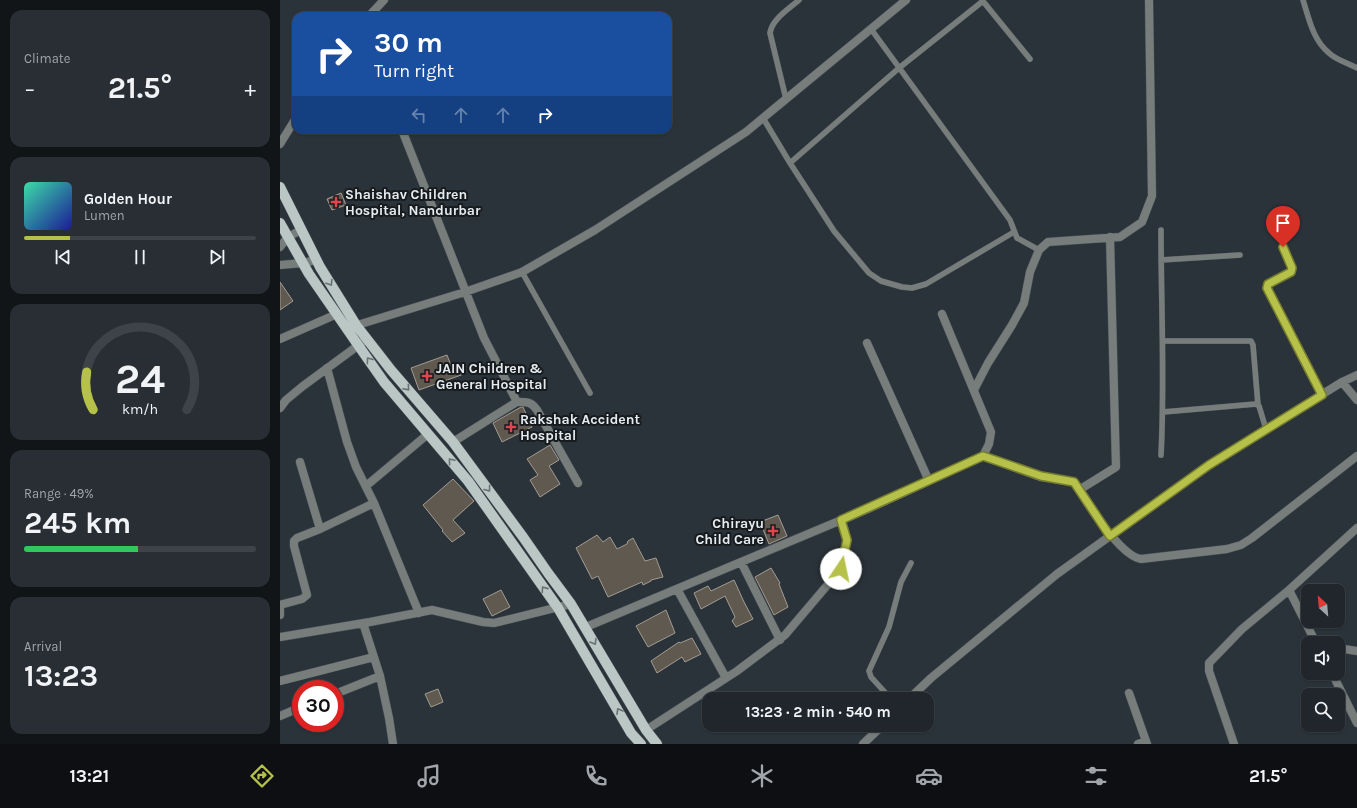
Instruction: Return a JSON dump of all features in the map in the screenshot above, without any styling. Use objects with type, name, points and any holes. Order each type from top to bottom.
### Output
[{"type":"main road","points":[[280,187],[351,327],[358,345],[384,382],[468,481],[558,608],[632,733],[641,744]]},
{"type":"main road","points":[[280,223],[309,274],[337,314],[367,339],[391,370],[453,442],[523,537],[586,627],[646,730],[657,744]]},
{"type":"street","points":[[373,12],[384,0]]},
{"type":"street","points":[[351,327],[465,292],[522,272],[602,226],[746,132],[906,0]]},
{"type":"street","points":[[974,390],[988,363],[1012,326],[1024,303],[1030,272],[1039,250],[1048,242],[1120,237],[1142,222],[1152,196],[1149,0]]},
{"type":"street","points":[[280,144],[292,124]]},
{"type":"street","points":[[404,134],[484,338],[516,399],[516,402]]},
{"type":"street","points":[[280,247],[288,238],[301,230]]},
{"type":"street","points":[[1079,490],[1116,467],[1110,237]]},
{"type":"street","points":[[280,265],[316,260]]},
{"type":"street","points":[[280,339],[337,314]]},
{"type":"street","points":[[586,627],[841,520],[983,456],[989,444],[991,432],[942,314]]},
{"type":"street","points":[[280,408],[292,396],[327,368],[367,339]]},
{"type":"street","points":[[867,343],[929,481]]},
{"type":"street","points":[[327,368],[347,442],[356,467],[374,502],[419,613]]},
{"type":"street","points":[[916,692],[931,678],[1057,574],[1209,465],[1342,382],[1357,375]]},
{"type":"street","points":[[1342,382],[1357,400]]},
{"type":"street","points":[[453,442],[516,402],[527,402],[533,404],[538,410],[578,483]]},
{"type":"street","points":[[366,486],[428,434]]},
{"type":"street","points":[[983,456],[1041,476],[1074,482],[1110,536],[1134,557],[1141,559],[1234,548],[1247,542],[1357,456]]},
{"type":"street","points":[[300,462],[320,529]]},
{"type":"street","points":[[280,615],[280,607],[302,599],[307,595],[294,546],[294,542],[297,538],[320,529],[374,502]]},
{"type":"street","points":[[646,730],[726,678],[785,635],[841,569],[847,540],[841,520]]},
{"type":"street","points":[[1234,744],[1208,665],[1242,629],[1289,590],[1357,528]]},
{"type":"street","points":[[741,562],[780,640]]},
{"type":"street","points":[[677,589],[726,678]]},
{"type":"street","points":[[1289,590],[1312,636]]},
{"type":"street","points":[[280,637],[432,610],[482,622],[494,623],[571,604]]},
{"type":"street","points":[[363,623],[380,676],[393,744]]},
{"type":"street","points":[[1345,649],[1357,651]]},
{"type":"street","points":[[280,682],[374,657]]},
{"type":"street","points":[[344,690],[380,676]]},
{"type":"street","points":[[1336,680],[1357,723]]},
{"type":"street","points":[[1129,693],[1147,743],[1138,744]]},
{"type":"street","points":[[280,716],[292,711]]},
{"type":"street","points":[[863,744],[876,732]]},
{"type":"lane","points":[[786,99],[770,33],[775,22],[799,0]]},
{"type":"lane","points":[[790,163],[899,68],[983,0],[1030,59]]},
{"type":"lane","points":[[1303,0],[1318,43],[1330,54],[1357,68]]},
{"type":"lane","points":[[871,29],[1010,220],[1017,238],[1039,250]]},
{"type":"lane","points":[[763,118],[834,231],[869,273],[881,281],[890,285],[912,288],[926,284],[1014,232]]},
{"type":"lane","points":[[1161,230],[1163,341],[1163,412],[1161,455]]},
{"type":"lane","points":[[1283,247],[1292,268],[1291,272],[1268,284],[1267,288],[1322,395]]},
{"type":"lane","points":[[1161,260],[1240,254]]},
{"type":"lane","points":[[522,272],[590,393]]},
{"type":"lane","points":[[1163,341],[1251,341],[1253,345],[1258,405],[1266,429]]},
{"type":"lane","points":[[1163,412],[1254,404],[1258,405]]},
{"type":"lane","points":[[885,692],[871,677],[869,671],[889,627],[901,582],[911,563]]},
{"type":"building","points":[[341,193],[346,205],[332,210],[327,199]]},
{"type":"building","points":[[280,282],[293,301],[280,310]]},
{"type":"building","points":[[447,355],[452,368],[461,364],[464,374],[419,390],[411,368]]},
{"type":"building","points":[[523,407],[532,427],[502,442],[493,423]]},
{"type":"building","points":[[550,445],[559,460],[549,466],[560,484],[540,497],[530,480],[538,475],[527,459]]},
{"type":"building","points":[[453,479],[474,501],[453,520],[465,533],[452,542],[423,505]]},
{"type":"building","points":[[778,515],[787,536],[769,544],[760,522]]},
{"type":"building","points":[[597,535],[603,542],[610,537],[617,549],[627,544],[628,541],[633,538],[645,561],[656,558],[663,577],[651,580],[643,585],[642,582],[608,597],[598,576],[592,579],[576,548]]},
{"type":"building","points":[[771,568],[780,583],[779,584],[788,607],[774,615],[755,577]]},
{"type":"building","points":[[734,580],[753,619],[736,627],[732,621],[735,617],[725,596],[701,609],[694,593],[708,586],[711,591]]},
{"type":"building","points":[[501,590],[510,607],[492,616],[483,599]]},
{"type":"building","points":[[666,610],[675,633],[648,647],[636,626]]},
{"type":"building","points":[[692,638],[701,654],[685,662],[682,657],[657,673],[651,661],[679,642],[680,643]]},
{"type":"building","points":[[438,689],[443,702],[431,707],[425,694]]},
{"type":"place","name":"Shaishav Children Hospital, Nandurbar","points":[[336,202]]},
{"type":"place","name":"JAIN Children & General Hospital","points":[[427,376]]},
{"type":"place","name":"Rakshak Accident Hospital","points":[[511,427]]},
{"type":"place","name":"Chirayu Child Care","points":[[773,531]]},
{"type":"route","points":[[841,569],[847,540],[841,520],[983,456],[1041,476],[1074,482],[1110,536],[1209,465],[1322,395],[1267,288],[1268,284],[1291,272],[1292,268],[1283,247]]}]
